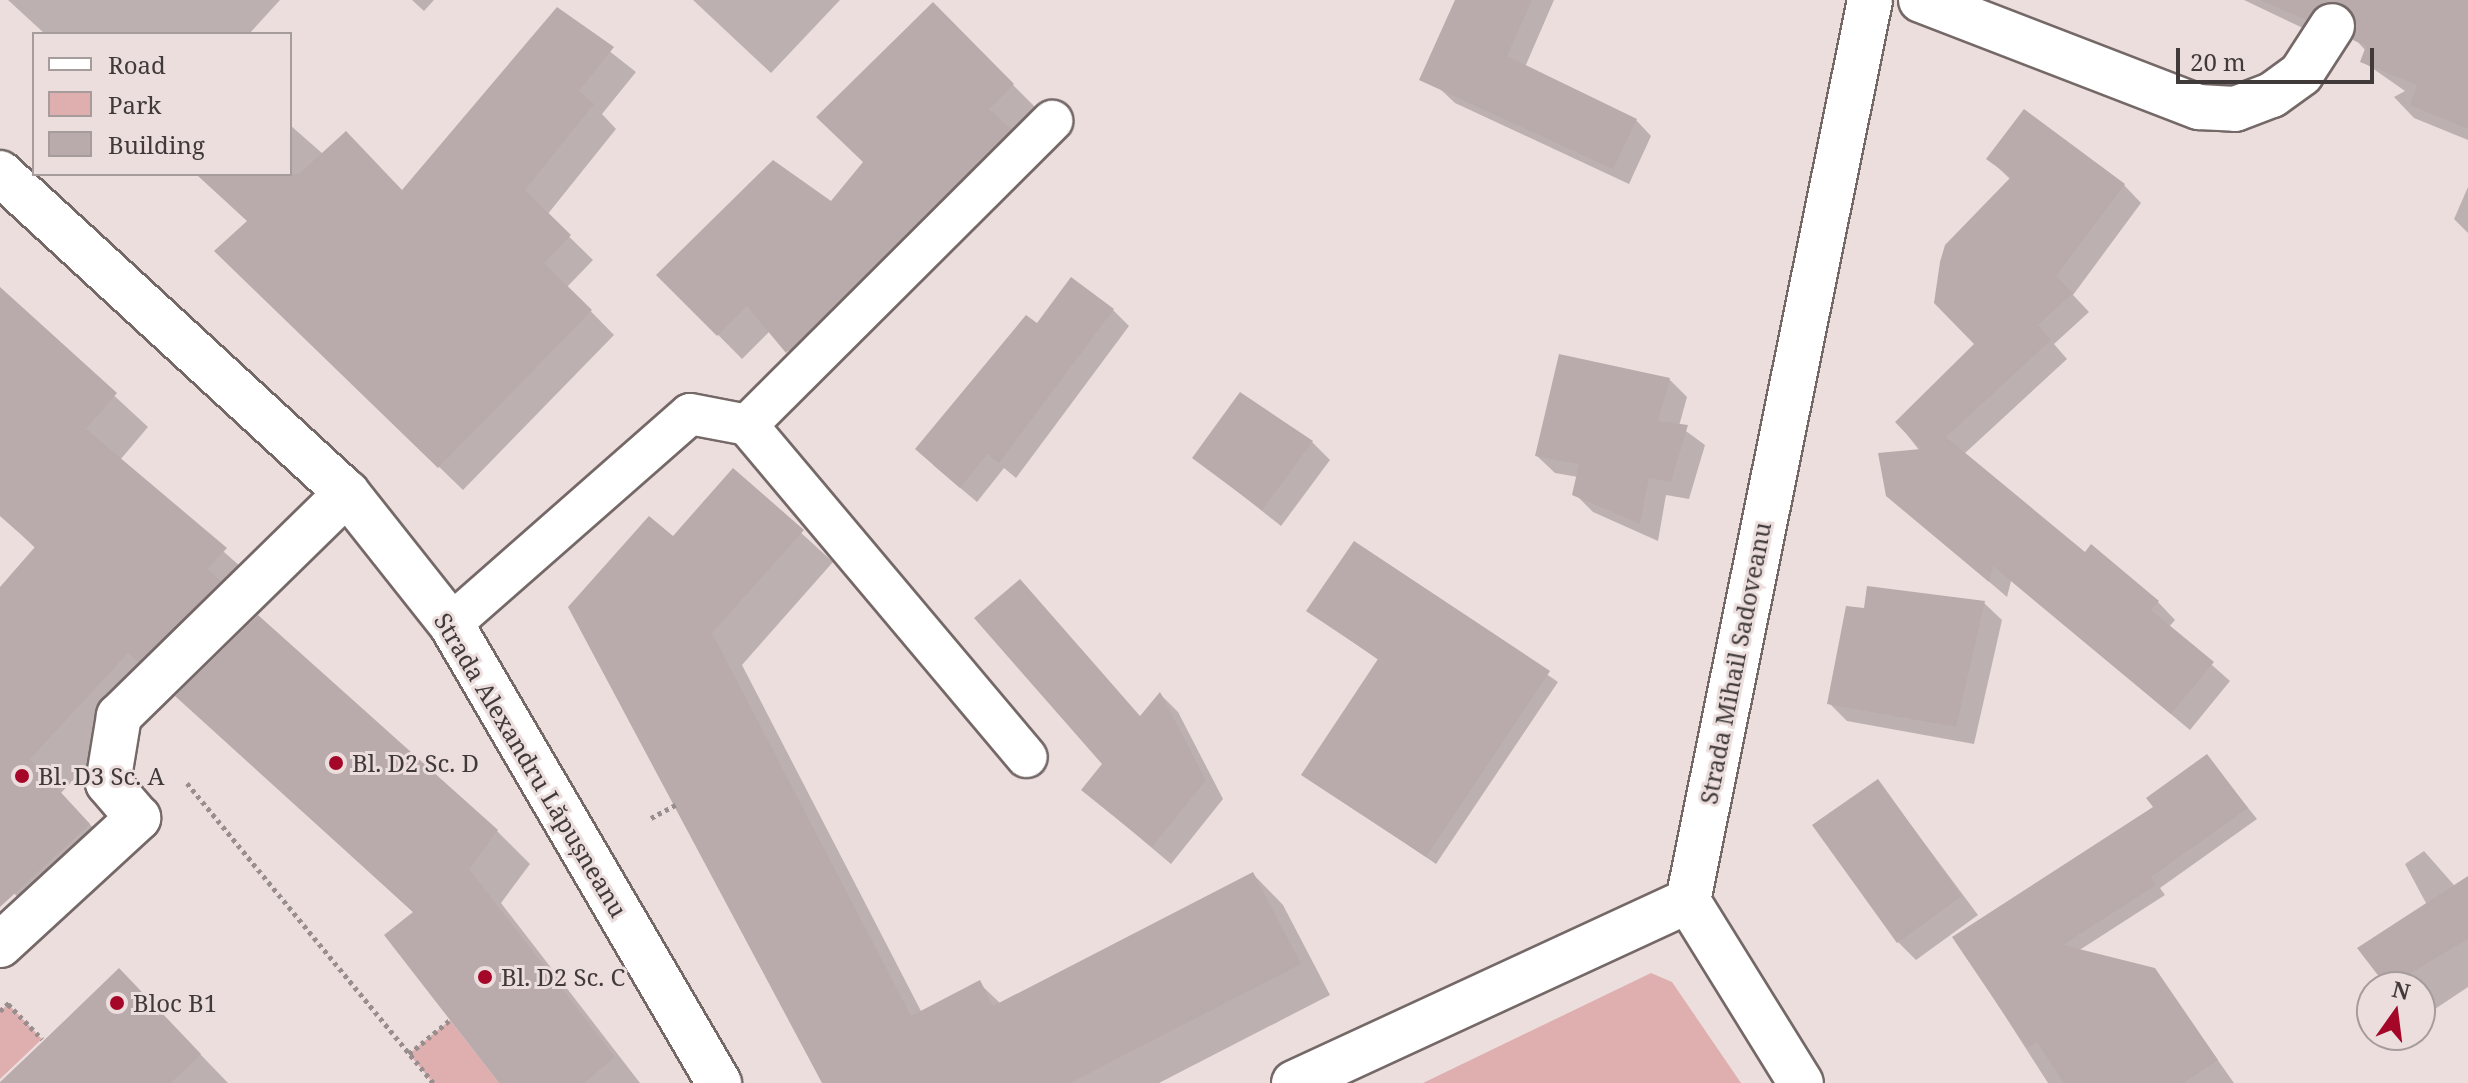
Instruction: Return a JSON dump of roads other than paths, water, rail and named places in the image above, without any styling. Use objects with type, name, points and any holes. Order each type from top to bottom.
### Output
[{"type":"street","name":"Strada Mihail Sadoveanu","points":[[1688,901],[1870,0]]},
{"type":"street","points":[[1921,0],[2199,107],[2235,109],[2272,95],[2301,74],[2332,26]]},
{"type":"street","name":"Strada Alexandru Lăpușneanu","points":[[0,173],[347,493],[451,624],[719,1083]]},
{"type":"street","points":[[0,945],[138,818],[108,783],[119,716],[347,493]]},
{"type":"street","points":[[1294,1083],[1688,901],[1801,1083]]},
{"type":"lane","points":[[747,425],[1052,121]]},
{"type":"lane","points":[[451,624],[690,414],[747,425],[1027,757]]},
{"type":"place","name":"Bl. D2 Sc. D","points":[[336,763]]},
{"type":"place","name":"Bl. D3 Sc. A","points":[[22,776]]},
{"type":"place","name":"Bl. D2 Sc. C","points":[[485,977]]},
{"type":"place","name":"Bloc B1","points":[[117,1003]]}]
